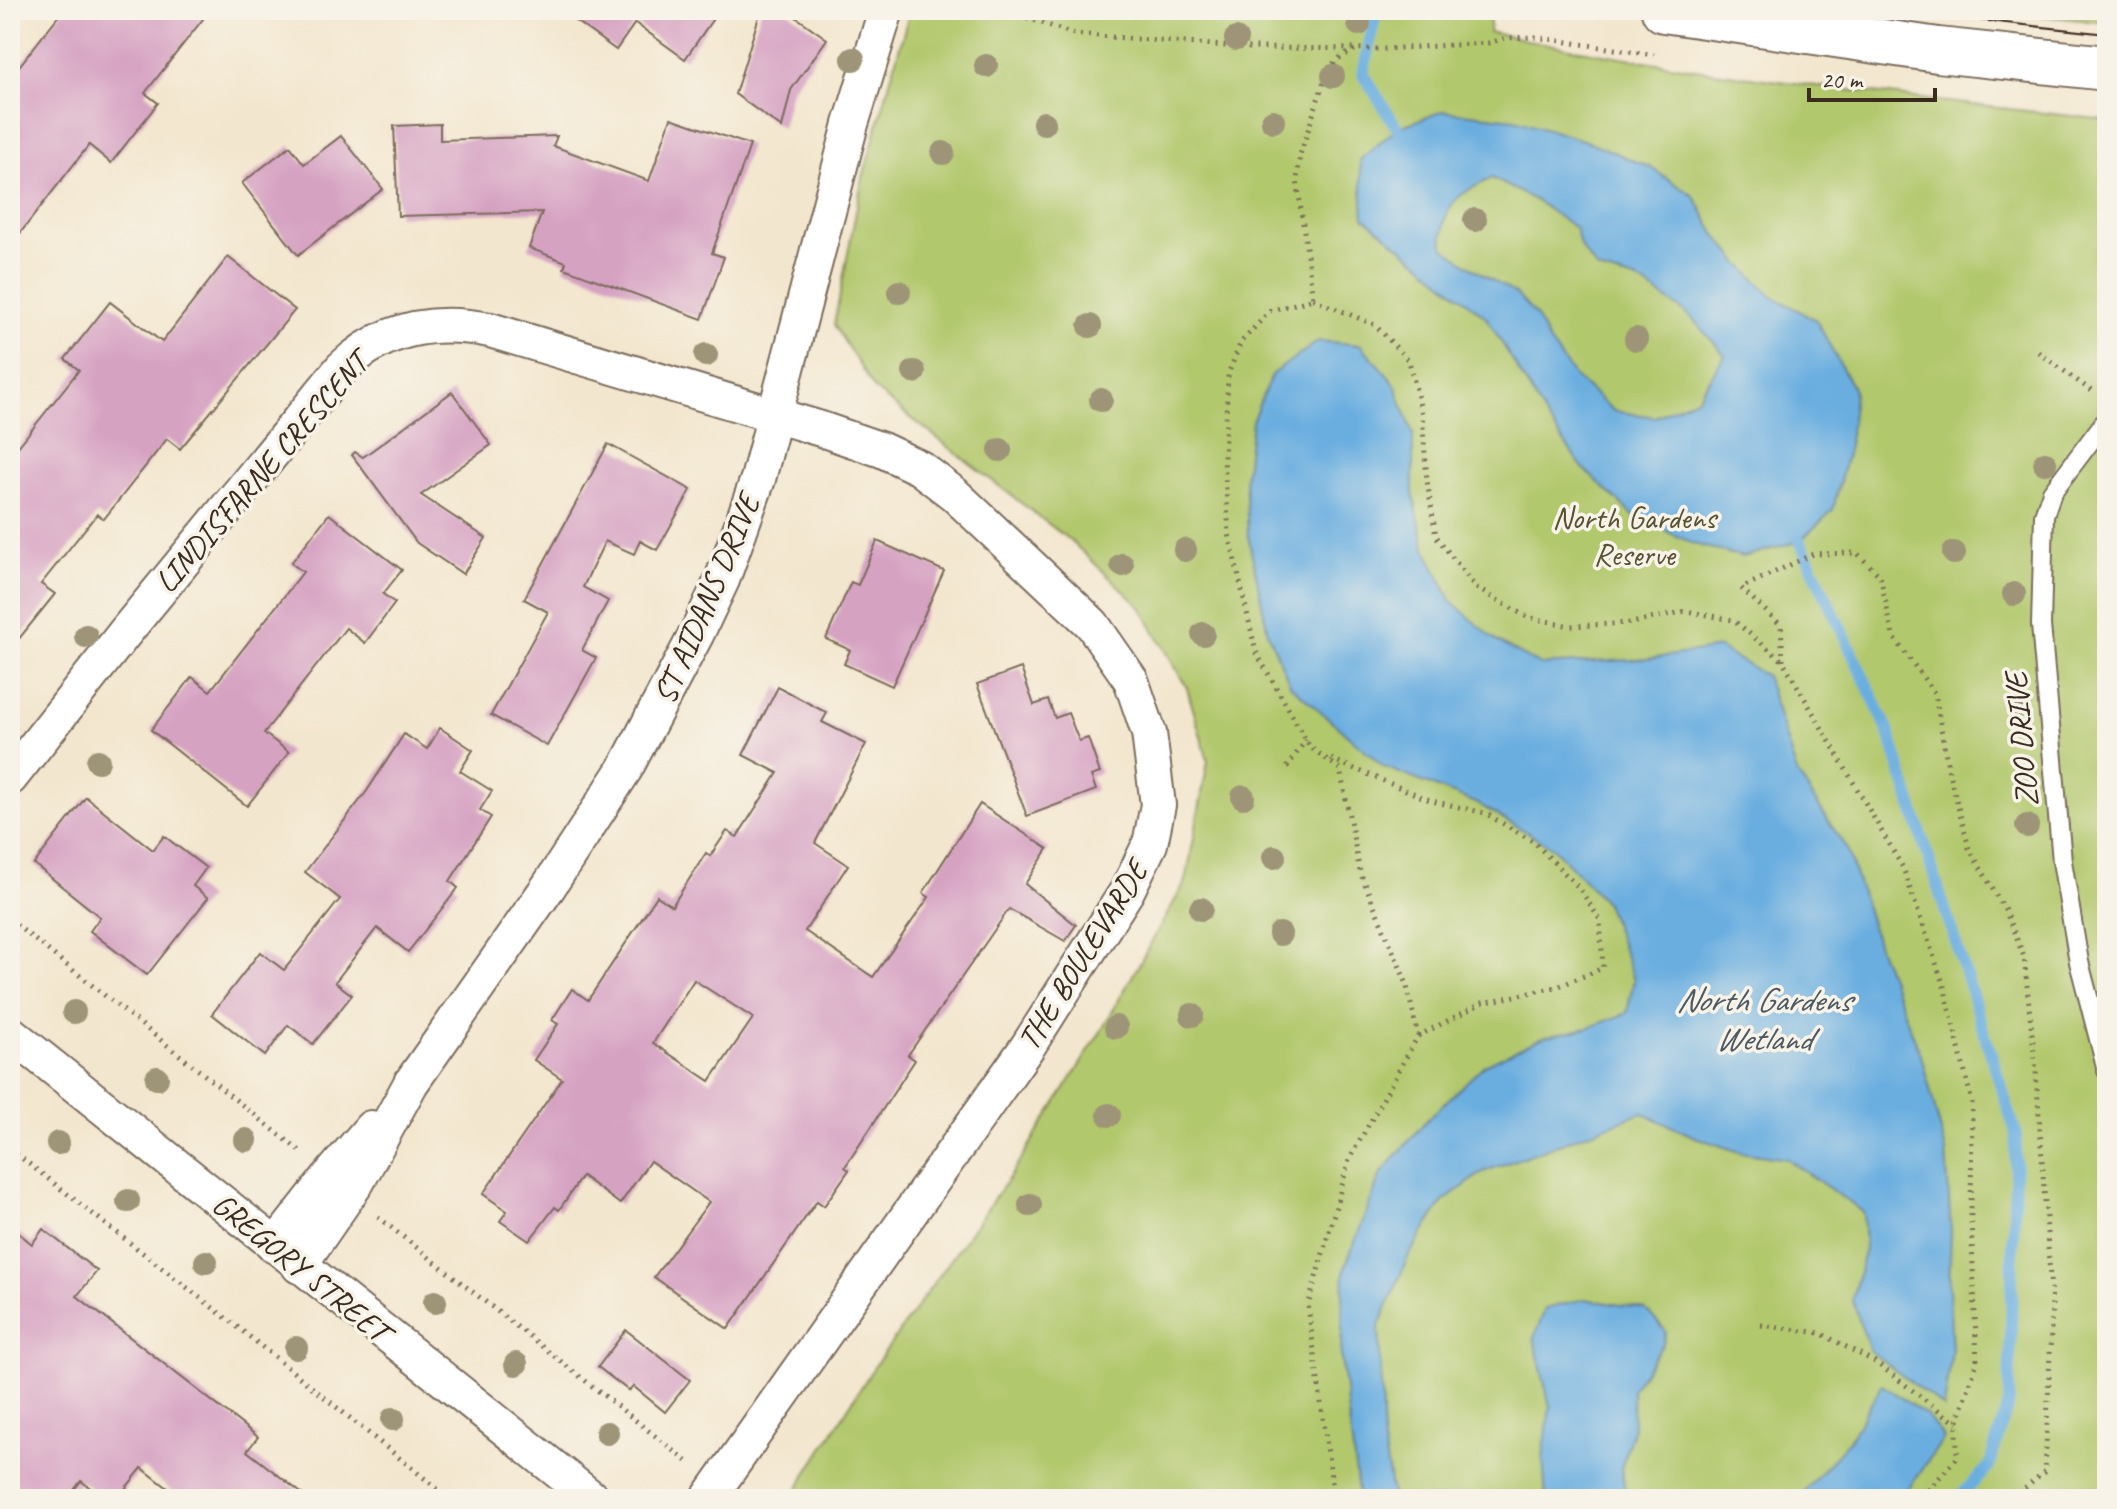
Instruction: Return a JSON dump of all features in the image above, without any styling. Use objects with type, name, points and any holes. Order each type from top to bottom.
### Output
[{"type":"street","name":"ST AIDANS DRIVE","points":[[287,1256],[329,1177],[411,1083],[583,835],[661,706],[722,580],[744,522],[851,124],[886,10]]},
{"type":"street","points":[[1664,10],[1923,48],[2107,68]]},
{"type":"street","name":"LINDISFARNE CRESCENT","points":[[10,778],[332,379],[360,351],[383,338],[421,326],[465,325],[774,416]]},
{"type":"street","name":"THE BOULEVARDE","points":[[713,1492],[1028,1046],[1127,891],[1150,844],[1158,805],[1157,776],[1142,706],[1131,680],[1092,624],[954,494],[920,468],[882,450],[774,416]]},
{"type":"street","name":"GREGORY STREET","points":[[10,1033],[593,1499]]},
{"type":"lane","name":"ZOO DRIVE","points":[[2107,419],[2052,492],[2044,515],[2041,625],[2062,861],[2079,962],[2107,1070]]},
{"type":"path","points":[[1004,10],[1074,34],[1250,48],[1384,49],[1535,37],[1669,57]]},
{"type":"path","points":[[1313,299],[1297,180],[1300,155],[1326,75],[1336,60],[1356,49]]},
{"type":"path","points":[[1418,1036],[1406,982],[1360,872],[1340,769],[1310,747],[1256,652],[1229,534],[1224,459],[1228,374],[1241,342],[1270,311],[1313,299],[1375,325],[1409,361],[1422,414],[1427,481],[1436,536],[1476,588],[1527,617],[1570,626],[1632,623],[1686,611],[1733,620],[1783,661],[1903,868],[1944,986],[1972,1102],[1971,1218],[1977,1362],[1957,1424],[1957,1458],[1920,1499]]},
{"type":"path","points":[[2038,352],[2096,394]]},
{"type":"path","points":[[1783,661],[1781,625],[1741,588],[1813,554],[1857,553],[1880,576],[1893,636],[1935,694],[1949,773],[1969,848],[2006,912],[2024,957],[2036,1071],[2052,1306],[2045,1471],[2013,1499]]},
{"type":"path","points":[[1287,767],[1306,740]]},
{"type":"path","points":[[1323,756],[1432,801],[1485,813],[1534,842],[1580,889],[1600,920],[1603,968],[1557,987],[1482,1003],[1418,1036],[1349,1160],[1308,1306],[1334,1499]]},
{"type":"path","points":[[10,920],[307,1156]]},
{"type":"path","points":[[10,1149],[450,1499]]},
{"type":"path","points":[[370,1210],[713,1492]]},
{"type":"path","points":[[1761,1325],[1820,1333],[1875,1362],[1957,1424]]},
{"type":"green space","name":"North Gardens Reserve","points":[[910,10],[1437,10],[1490,19],[1489,32],[1643,61],[1797,84],[2107,120],[2107,1499],[791,1499],[872,1370],[1011,1175],[1103,1028],[1186,881],[1208,761],[1187,688],[1141,607],[1073,543],[875,390],[834,325],[862,181]]},
{"type":"green space","points":[[1990,10],[2107,10],[2107,23]]},
{"type":"water","points":[[1443,111],[1515,119],[1592,143],[1651,168],[1694,196],[1715,234],[1741,265],[1772,296],[1816,320],[1854,390],[1849,445],[1833,510],[1800,541],[1743,557],[1694,544],[1635,517],[1583,468],[1547,419],[1487,318],[1364,217],[1360,160],[1397,128]],"holes":[[[1492,178],[1535,200],[1575,228],[1581,248],[1598,270],[1639,281],[1688,314],[1725,355],[1698,397],[1655,417],[1614,411],[1575,377],[1550,343],[1535,315],[1516,294],[1443,247],[1444,221],[1448,211],[1460,196],[1479,184]]]},
{"type":"water","name":"North Gardens Wetland","points":[[1319,341],[1361,345],[1395,384],[1413,434],[1413,493],[1425,548],[1452,602],[1496,641],[1540,665],[1648,659],[1719,648],[1766,676],[1797,773],[1848,851],[1879,949],[1921,1055],[1946,1151],[1951,1232],[1949,1288],[1952,1350],[1944,1408],[1870,1351],[1852,1300],[1865,1248],[1863,1212],[1787,1159],[1739,1152],[1642,1113],[1483,1172],[1443,1202],[1409,1255],[1379,1326],[1383,1442],[1393,1499],[1359,1499],[1341,1358],[1344,1270],[1381,1174],[1424,1123],[1484,1065],[1544,1037],[1588,1028],[1627,1013],[1634,979],[1606,903],[1554,848],[1476,803],[1384,767],[1290,685],[1268,633],[1248,536],[1245,478],[1252,421],[1272,374]]},
{"type":"water","points":[[1584,1299],[1645,1309],[1666,1331],[1663,1344],[1632,1389],[1633,1430],[1621,1469],[1627,1499],[1546,1499],[1543,1458],[1550,1407],[1534,1338],[1545,1309]]},
{"type":"water","points":[[1882,1385],[1926,1415],[1944,1438],[1905,1494],[1901,1499],[1798,1499],[1849,1440]]},
{"type":"building","points":[[63,10],[210,10],[145,93],[158,103],[111,163],[89,145],[10,246],[10,78]]},
{"type":"building","points":[[560,10],[719,10],[685,59],[635,23],[616,50]]},
{"type":"building","points":[[761,10],[786,10],[827,39],[791,90],[782,128],[735,94]]},
{"type":"building","points":[[671,118],[750,145],[712,253],[724,257],[702,319],[564,268],[566,262],[529,248],[542,212],[398,216],[394,126],[440,124],[440,140],[557,136],[553,146],[649,181]]},
{"type":"building","points":[[341,136],[383,189],[298,255],[242,183],[290,146],[304,164]]},
{"type":"building","points":[[228,257],[295,310],[180,449],[167,439],[104,519],[97,514],[41,584],[55,594],[10,650],[10,457],[79,370],[65,359],[110,302],[162,342]]},
{"type":"building","points":[[452,392],[491,445],[421,495],[486,538],[463,574],[417,543],[352,455],[355,452],[363,457]]},
{"type":"building","points":[[608,444],[691,490],[657,550],[640,541],[634,554],[605,541],[583,587],[608,601],[582,650],[596,658],[547,746],[491,715],[548,612],[524,599]]},
{"type":"building","points":[[329,514],[402,570],[383,594],[395,603],[365,643],[346,628],[264,733],[289,752],[247,806],[151,730],[192,677],[210,691],[303,572],[291,563]]},
{"type":"building","points":[[877,541],[944,571],[892,686],[844,664],[850,650],[826,639],[851,582],[858,585]]},
{"type":"building","points":[[1021,668],[1034,705],[1048,700],[1055,718],[1068,713],[1079,741],[1088,738],[1100,773],[1091,776],[1096,790],[1027,816],[977,684]]},
{"type":"building","points":[[778,687],[827,713],[822,722],[866,744],[815,843],[848,865],[805,931],[873,977],[929,897],[923,893],[980,804],[1048,849],[1025,884],[1076,925],[1065,941],[1009,909],[908,1055],[915,1060],[845,1167],[849,1170],[824,1206],[817,1201],[728,1329],[654,1277],[709,1202],[650,1161],[620,1204],[582,1176],[559,1210],[555,1207],[529,1241],[500,1221],[507,1211],[483,1194],[562,1079],[534,1060],[558,1024],[552,1020],[572,989],[588,1000],[657,896],[672,906],[706,853],[710,856],[727,831],[737,837],[778,773],[743,755]],"holes":[[[694,980],[753,1018],[710,1081],[653,1043]]]},
{"type":"building","points":[[440,728],[473,750],[460,771],[492,791],[480,810],[491,817],[450,881],[458,888],[408,952],[377,928],[335,982],[352,995],[313,1044],[288,1025],[265,1056],[212,1014],[260,952],[284,970],[340,899],[305,872],[367,791],[404,734],[427,749]]},
{"type":"building","points":[[86,797],[153,850],[164,836],[206,868],[193,886],[208,898],[147,975],[90,931],[100,917],[34,864]]},
{"type":"building","points":[[10,1226],[32,1244],[43,1229],[97,1271],[77,1296],[258,1437],[247,1451],[309,1499],[182,1499],[142,1468],[117,1499],[105,1499],[81,1481],[67,1499],[10,1499]]},
{"type":"building","points":[[626,1330],[690,1380],[665,1412],[633,1386],[629,1391],[598,1367]]},
{"type":"waterway","points":[[1375,17],[1363,74],[1397,128]]},
{"type":"waterway","points":[[1800,541],[1888,730],[2016,1133],[2009,1401],[1989,1467],[1957,1499]]},
{"type":"tram line","points":[[1886,10],[2107,34]]}]
